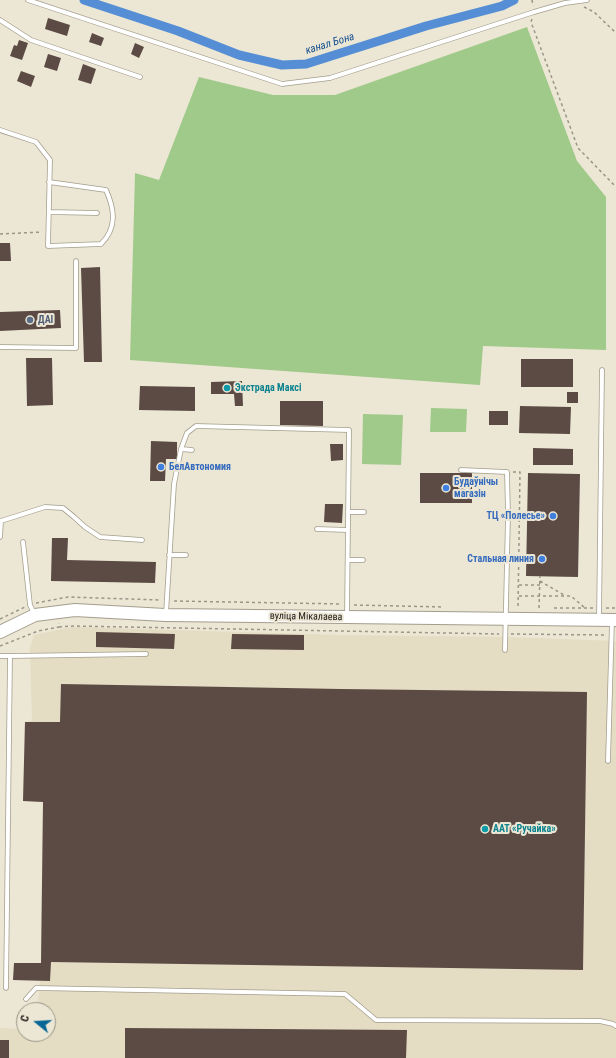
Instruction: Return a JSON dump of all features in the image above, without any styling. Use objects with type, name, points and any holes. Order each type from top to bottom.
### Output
[{"type":"main road","name":"вуліца Мікалаева","points":[[0,632],[33,610],[58,612],[75,610],[165,615],[347,618],[505,614],[599,614],[615,616]]},
{"type":"lane","points":[[28,0],[282,84],[330,78],[534,12],[565,3],[586,0]]},
{"type":"lane","points":[[0,20],[31,40],[140,77]]},
{"type":"lane","points":[[0,130],[36,142],[50,160],[49,182],[48,246],[101,244],[109,236],[114,217],[110,199],[106,190],[49,182]]},
{"type":"lane","points":[[49,212],[97,213]]},
{"type":"lane","points":[[0,347],[76,348],[76,261]]},
{"type":"lane","points":[[599,614],[602,370]]},
{"type":"lane","points":[[165,615],[174,484],[181,449],[187,433],[196,426],[349,430],[347,618]]},
{"type":"lane","points":[[181,449],[192,450]]},
{"type":"lane","points":[[461,470],[507,472],[508,515],[505,650]]},
{"type":"lane","points":[[0,537],[1,521],[45,507],[63,508],[85,528],[100,537],[142,540]]},
{"type":"lane","points":[[348,512],[364,512]]},
{"type":"lane","points":[[317,529],[348,530]]},
{"type":"lane","points":[[23,542],[33,610]]},
{"type":"lane","points":[[169,555],[186,555]]},
{"type":"lane","points":[[348,560],[363,560]]},
{"type":"lane","points":[[608,761],[612,635],[615,616]]},
{"type":"lane","points":[[0,656],[146,654]]},
{"type":"lane","points":[[6,988],[10,656]]},
{"type":"lane","points":[[26,999],[36,988],[345,994],[376,1020],[600,1021],[616,1026]]},
{"type":"path","points":[[582,5],[594,12],[616,33]]},
{"type":"path","points":[[534,12],[531,22],[578,148],[616,187]]},
{"type":"path","points":[[0,234],[48,232]]},
{"type":"path","points":[[505,614],[518,608],[519,585],[520,472],[507,472]]},
{"type":"path","points":[[519,558],[526,558]]},
{"type":"path","points":[[539,608],[540,576]]},
{"type":"path","points":[[540,581],[566,596]]},
{"type":"path","points":[[519,585],[540,585]]},
{"type":"path","points":[[518,596],[571,596],[585,608],[599,614],[615,616]]},
{"type":"path","points":[[0,619],[33,610],[68,597],[166,601],[445,607]]},
{"type":"path","points":[[554,608],[585,608]]},
{"type":"path","points":[[58,612],[59,627]]},
{"type":"path","points":[[0,646],[38,631],[59,627],[81,626],[612,635]]},
{"type":"shaded area","points":[[72,627],[616,641],[616,1058],[0,1058],[0,1028],[16,1029],[16,1042],[56,1042],[56,1002],[38,1002],[40,981],[13,980],[14,963],[41,963],[43,802],[23,801],[25,722],[32,721],[30,648],[34,635]]},
{"type":"green space","points":[[527,27],[577,161],[606,197],[606,350],[483,346],[480,385],[130,360],[135,173],[159,180],[199,77],[273,95],[335,95]]},
{"type":"green space","points":[[431,408],[467,409],[466,432],[430,432]]},
{"type":"green space","points":[[363,414],[403,415],[401,465],[362,464]]},
{"type":"building","points":[[48,18],[70,25],[67,36],[45,29]]},
{"type":"building","points":[[92,33],[104,38],[101,46],[89,42]]},
{"type":"building","points":[[19,40],[28,43],[22,60],[10,56],[14,45],[17,46]]},
{"type":"building","points":[[135,43],[144,47],[139,58],[131,54]]},
{"type":"building","points":[[48,54],[61,58],[57,71],[44,67]]},
{"type":"building","points":[[83,64],[96,69],[91,84],[78,80]]},
{"type":"building","points":[[21,71],[35,76],[31,87],[17,81]]},
{"type":"building","points":[[0,243],[10,243],[11,261],[0,261]]},
{"type":"building","points":[[100,267],[102,362],[84,362],[81,268]]},
{"type":"building","name":"ДАІ","points":[[60,310],[61,328],[0,331],[0,312]]},
{"type":"building","points":[[26,358],[52,358],[53,405],[27,406]]},
{"type":"building","points":[[521,359],[573,359],[573,387],[521,387]]},
{"type":"building","name":"Экстрада Максі","points":[[242,381],[243,406],[235,406],[234,394],[211,394],[211,382]]},
{"type":"building","points":[[140,386],[195,387],[195,411],[139,410]]},
{"type":"building","points":[[567,392],[578,392],[578,403],[567,403]]},
{"type":"building","points":[[280,401],[323,401],[323,426],[280,425]]},
{"type":"building","points":[[520,406],[571,407],[570,434],[519,433]]},
{"type":"building","points":[[489,411],[508,411],[508,425],[489,425]]},
{"type":"building","points":[[151,441],[177,442],[177,459],[166,459],[165,481],[150,481]]},
{"type":"building","points":[[330,444],[343,444],[343,460],[331,461]]},
{"type":"building","points":[[533,448],[573,449],[573,465],[533,465]]},
{"type":"building","name":"Будаўнічы магазін","points":[[420,473],[472,473],[472,503],[420,503]]},
{"type":"building","name":"ТЦ «Полесье»","points":[[528,473],[580,474],[578,577],[526,576]]},
{"type":"building","points":[[325,504],[343,504],[342,523],[324,522]]},
{"type":"building","points":[[52,538],[68,538],[67,560],[156,562],[155,583],[51,581]]},
{"type":"building","points":[[96,632],[175,634],[174,649],[96,647]]},
{"type":"building","points":[[232,634],[304,635],[304,650],[231,649]]},
{"type":"building","points":[[61,684],[587,692],[583,970],[51,962],[50,981],[13,980],[14,963],[41,963],[43,802],[23,801],[25,722],[60,722]]},
{"type":"building","points":[[125,1028],[407,1030],[406,1058],[125,1058]]},
{"type":"building","points":[[0,1040],[9,1040],[9,1058],[0,1058]]},
{"type":"waterway","name":"канал Бона","points":[[84,0],[178,31],[239,55],[282,65],[306,64],[426,26],[502,6],[514,0]]},
{"type":"place","name":"ДАІ","points":[[30,320]]},
{"type":"place","name":"Экстрада Максі","points":[[227,388]]},
{"type":"place","name":"БелАвтономия","points":[[161,467]]},
{"type":"place","name":"Будаўнічы магазін","points":[[446,488]]},
{"type":"place","name":"ТЦ «Полесье»","points":[[553,516]]},
{"type":"place","name":"Стальная линия","points":[[542,559]]},
{"type":"place","name":"ААТ «Ручайка»","points":[[485,829]]}]
